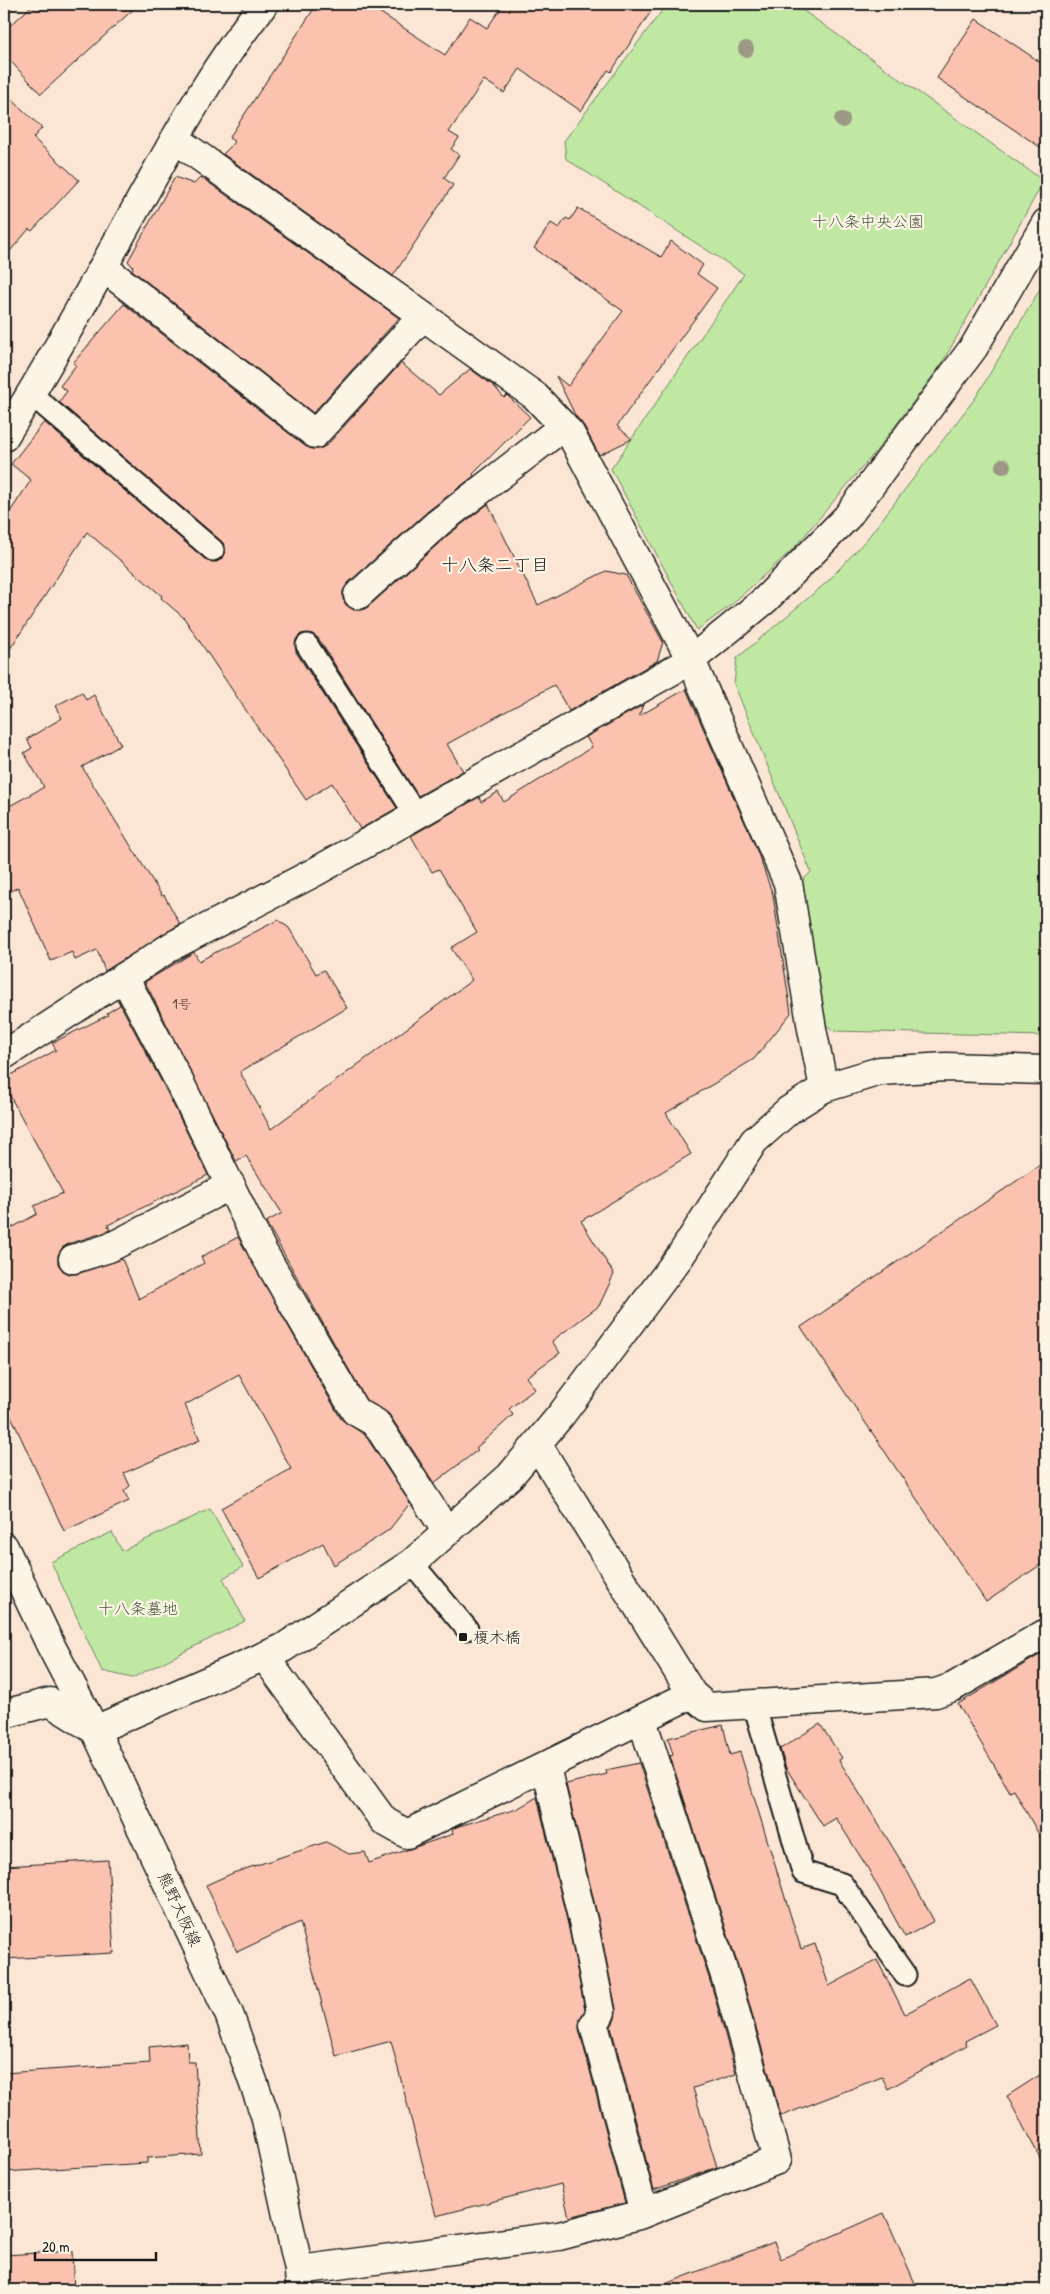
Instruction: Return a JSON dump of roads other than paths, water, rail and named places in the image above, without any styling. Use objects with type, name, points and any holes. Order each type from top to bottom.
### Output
[{"type":"street","points":[[4,437],[104,267],[175,139],[243,30],[264,4]]},
{"type":"street","points":[[175,139],[535,396],[570,434],[691,660],[788,883],[812,1029],[824,1088]]},
{"type":"street","points":[[4,1054],[172,946],[314,872],[691,660],[765,600],[847,517],[974,347],[1046,222]]},
{"type":"street","points":[[104,267],[314,434],[423,316]]},
{"type":"street","points":[[358,595],[438,523],[564,426]]},
{"type":"street","points":[[124,977],[180,1082],[262,1250],[354,1411],[376,1423],[447,1532]]},
{"type":"street","points":[[4,1714],[50,1702],[95,1730],[284,1648],[412,1563],[510,1476],[537,1444],[608,1355],[681,1255],[754,1141],[789,1110],[824,1088],[880,1071],[946,1067],[1046,1070]]},
{"type":"street","points":[[73,1259],[109,1248],[231,1185]]},
{"type":"street","points":[[537,1444],[692,1694],[707,1707],[936,1693],[953,1687],[1046,1633]]},
{"type":"street","name":"熊野大阪線","points":[[4,1547],[51,1646],[95,1730],[229,2014],[265,2115],[299,2280]]},
{"type":"street","points":[[264,1656],[384,1822],[407,1834],[692,1694]]},
{"type":"street","points":[[299,2280],[559,2236],[644,2213],[778,2160],[727,1982],[642,1720]]},
{"type":"street","points":[[546,1767],[583,1921],[601,2012],[594,2025],[644,2213]]},
{"type":"lane","points":[[31,394],[213,550]]},
{"type":"lane","points":[[307,645],[416,815]]},
{"type":"lane","points":[[412,1563],[467,1630]]},
{"type":"lane","points":[[754,1704],[803,1872],[842,1884],[905,1975]]},
{"type":"place","name":"榎木橋","points":[[463,1637]]},
{"type":"district","name":"十八条二丁目","points":[[495,565]]},
{"type":"park label","name":"十八条中央公園","points":[[868,221]]},
{"type":"park label","name":"十八条墓地","points":[[138,1608]]}]
